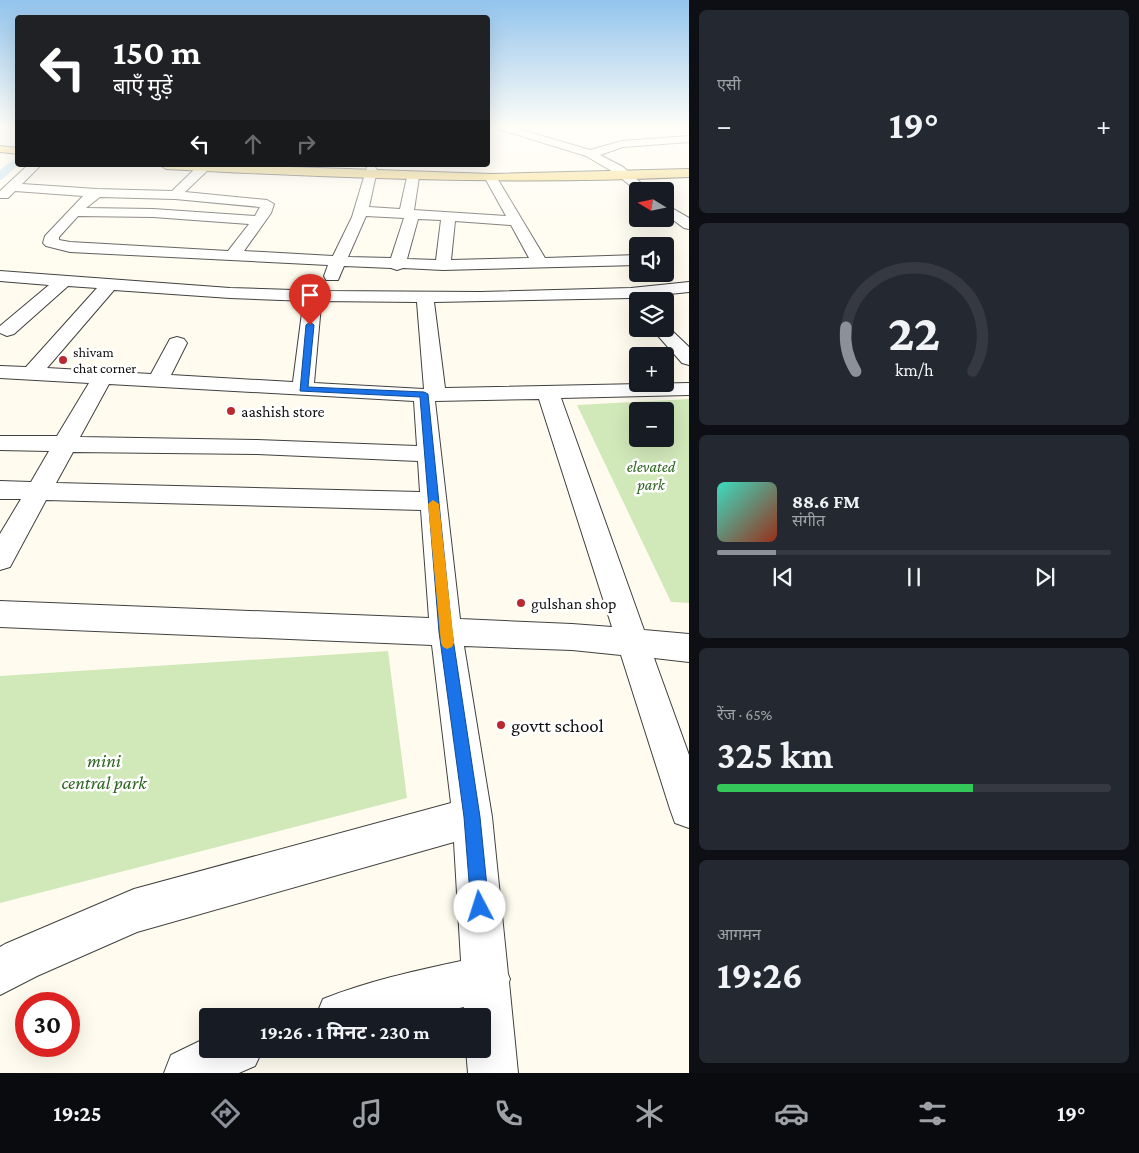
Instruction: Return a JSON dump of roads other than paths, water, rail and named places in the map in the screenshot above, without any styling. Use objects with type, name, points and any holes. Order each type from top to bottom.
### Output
[{"type":"main road","points":[[419,177],[515,177]]},
{"type":"street","points":[[0,198],[22,177]]},
{"type":"street","points":[[175,195],[194,177]]},
{"type":"street","points":[[303,389],[318,300],[346,248],[360,211],[369,177]]},
{"type":"street","points":[[397,265],[409,214],[413,177]]},
{"type":"street","points":[[491,178],[540,263]]},
{"type":"street","points":[[12,187],[98,193],[175,195],[267,204],[264,213],[233,255]]},
{"type":"street","points":[[98,193],[86,200],[52,236],[51,243],[70,247],[397,265],[629,260]]},
{"type":"street","points":[[674,210],[689,211]]},
{"type":"street","points":[[360,211],[516,221]]},
{"type":"street","points":[[76,212],[153,213],[258,220]]},
{"type":"street","points":[[674,214],[689,225]]},
{"type":"street","points":[[443,265],[448,217]]},
{"type":"street","points":[[0,276],[318,300],[631,293],[689,288]]},
{"type":"street","points":[[7,330],[64,281]]},
{"type":"street","points":[[30,374],[110,284]]},
{"type":"street","points":[[425,297],[429,394],[429,454],[433,501],[446,632],[472,817],[487,979],[493,1073]]},
{"type":"street","points":[[668,337],[689,359]]},
{"type":"street","points":[[158,380],[177,343]]},
{"type":"street","points":[[0,372],[429,394],[689,389]]},
{"type":"street","points":[[0,559],[102,378]]},
{"type":"street","points":[[548,393],[689,809]]},
{"type":"street","points":[[0,443],[257,447],[429,454]]},
{"type":"street","points":[[0,490],[433,501]]},
{"type":"street","points":[[0,614],[631,641],[689,648]]},
{"type":"street","points":[[0,972],[21,960],[134,911],[472,817]]},
{"type":"street","points":[[366,1008],[401,997],[487,979]]},
{"type":"street","points":[[190,1073],[216,1058]]},
{"type":"place","name":"shivam chat corner","points":[[63,360]]},
{"type":"place","name":"aashish store","points":[[231,411]]},
{"type":"place","name":"gulshan shop","points":[[521,603]]},
{"type":"place","name":"govtt school","points":[[501,725]]},
{"type":"park label","name":"elevated park","points":[[651,475]]},
{"type":"park label","name":"mini central park","points":[[104,771]]}]
